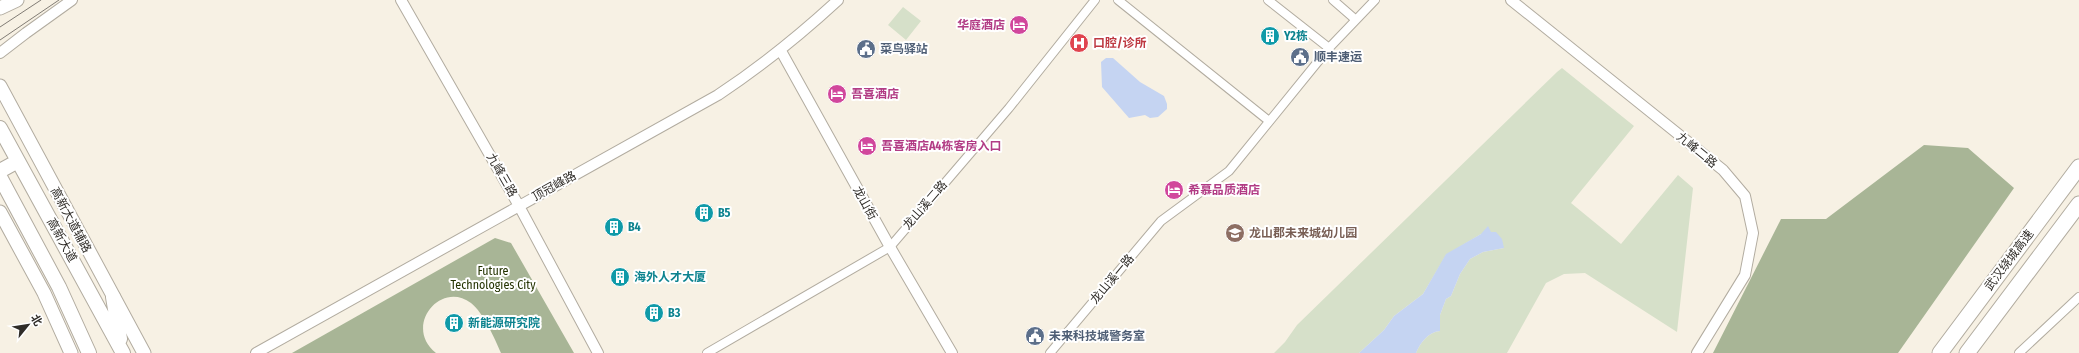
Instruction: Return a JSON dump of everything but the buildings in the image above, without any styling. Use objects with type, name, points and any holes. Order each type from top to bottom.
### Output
[{"type":"highway","name":"高新大道","points":[[0,128],[122,351]]},
{"type":"highway","points":[[0,171],[18,161]]},
{"type":"highway","name":"武汉绕城高速","points":[[1940,353],[2079,167]]},
{"type":"highway","name":"高新大道","points":[[0,177],[59,286],[90,353]]},
{"type":"highway","name":"武汉绕城高速","points":[[1967,353],[2079,204]]},
{"type":"highway","points":[[113,297],[122,351]]},
{"type":"main road","points":[[0,8],[17,0]]},
{"type":"main road","name":"高新大道辅路","points":[[0,86],[144,353]]},
{"type":"main road","points":[[0,212],[44,293],[71,353]]},
{"type":"street","points":[[0,14],[20,0]]},
{"type":"street","points":[[0,53],[26,32],[72,0]]},
{"type":"street","name":"九峰三路","points":[[401,0],[519,206],[598,353]]},
{"type":"street","name":"顶冠峰路","points":[[256,353],[718,95],[781,51],[838,0]]},
{"type":"street","name":"龙山溪二路","points":[[706,353],[890,247],[1009,108],[1095,0]]},
{"type":"street","points":[[1118,0],[1269,121]]},
{"type":"street","points":[[1268,0],[1329,48]]},
{"type":"street","points":[[1333,0],[1356,20]]},
{"type":"street","name":"龙山溪一路","points":[[1050,353],[1160,221],[1229,171],[1329,48],[1375,0]]},
{"type":"street","name":"九峰二路","points":[[1511,0],[1723,170],[1745,196],[1753,233],[1745,276],[1697,353]]},
{"type":"street","name":"龙山街","points":[[781,51],[890,247],[952,353]]},
{"type":"street","points":[[2019,353],[2079,297]]},
{"type":"green space","points":[[903,7],[921,21],[906,40],[888,25]]},
{"type":"green space","points":[[1562,68],[1634,126],[1571,203],[1621,244],[1678,175],[1693,188],[1677,332],[1585,273],[1564,274],[1546,283],[1507,353],[1416,353],[1420,345],[1428,336],[1432,333],[1440,331],[1440,315],[1446,299],[1451,296],[1460,274],[1470,259],[1483,252],[1504,248],[1481,234],[1446,255],[1423,294],[1394,316],[1384,330],[1359,353],[1274,353],[1285,342],[1297,325]]},
{"type":"green space","points":[[1924,145],[1968,148],[2014,188],[1898,353],[1713,353],[1781,219],[1826,219]]},
{"type":"green space","name":"Future Technologies City","points":[[495,238],[511,243],[574,353],[501,353],[488,326],[475,307],[471,303],[459,297],[448,297],[438,302],[430,310],[424,320],[423,331],[427,342],[436,353],[292,353]]},
{"type":"water","points":[[1106,58],[1113,58],[1140,82],[1164,96],[1167,109],[1158,117],[1150,118],[1145,115],[1129,118],[1102,87],[1101,62]]},
{"type":"water","points":[[1488,226],[1491,232],[1496,232],[1502,239],[1504,248],[1483,252],[1470,259],[1460,274],[1451,296],[1446,299],[1440,315],[1440,331],[1432,333],[1428,336],[1420,345],[1416,353],[1359,353],[1384,330],[1394,316],[1423,294],[1446,254],[1481,234]]},
{"type":"tram line","points":[[0,27],[41,0]]},
{"type":"tram line","points":[[0,40],[59,0]]},
{"type":"place","name":"华庭酒店","points":[[1019,25]]},
{"type":"place","name":"Y2栋","points":[[1270,36]]},
{"type":"place","name":"口腔/诊所","points":[[1079,43]]},
{"type":"place","name":"菜鸟驿站","points":[[866,49]]},
{"type":"place","name":"顺丰速运","points":[[1300,57]]},
{"type":"place","name":"吾喜酒店","points":[[837,94]]},
{"type":"place","name":"吾喜酒店A4栋客房入口","points":[[867,146]]},
{"type":"place","name":"希慕品质酒店","points":[[1174,190]]},
{"type":"place","name":"B5","points":[[704,213]]},
{"type":"place","name":"B4","points":[[614,227]]},
{"type":"place","name":"龙山郡未来城幼儿园","points":[[1235,233]]},
{"type":"place","name":"海外人才大厦","points":[[620,277]]},
{"type":"place","name":"B3","points":[[654,313]]},
{"type":"place","name":"新能源研究院","points":[[454,323]]},
{"type":"place","name":"未来科技城警务室","points":[[1035,336]]}]
